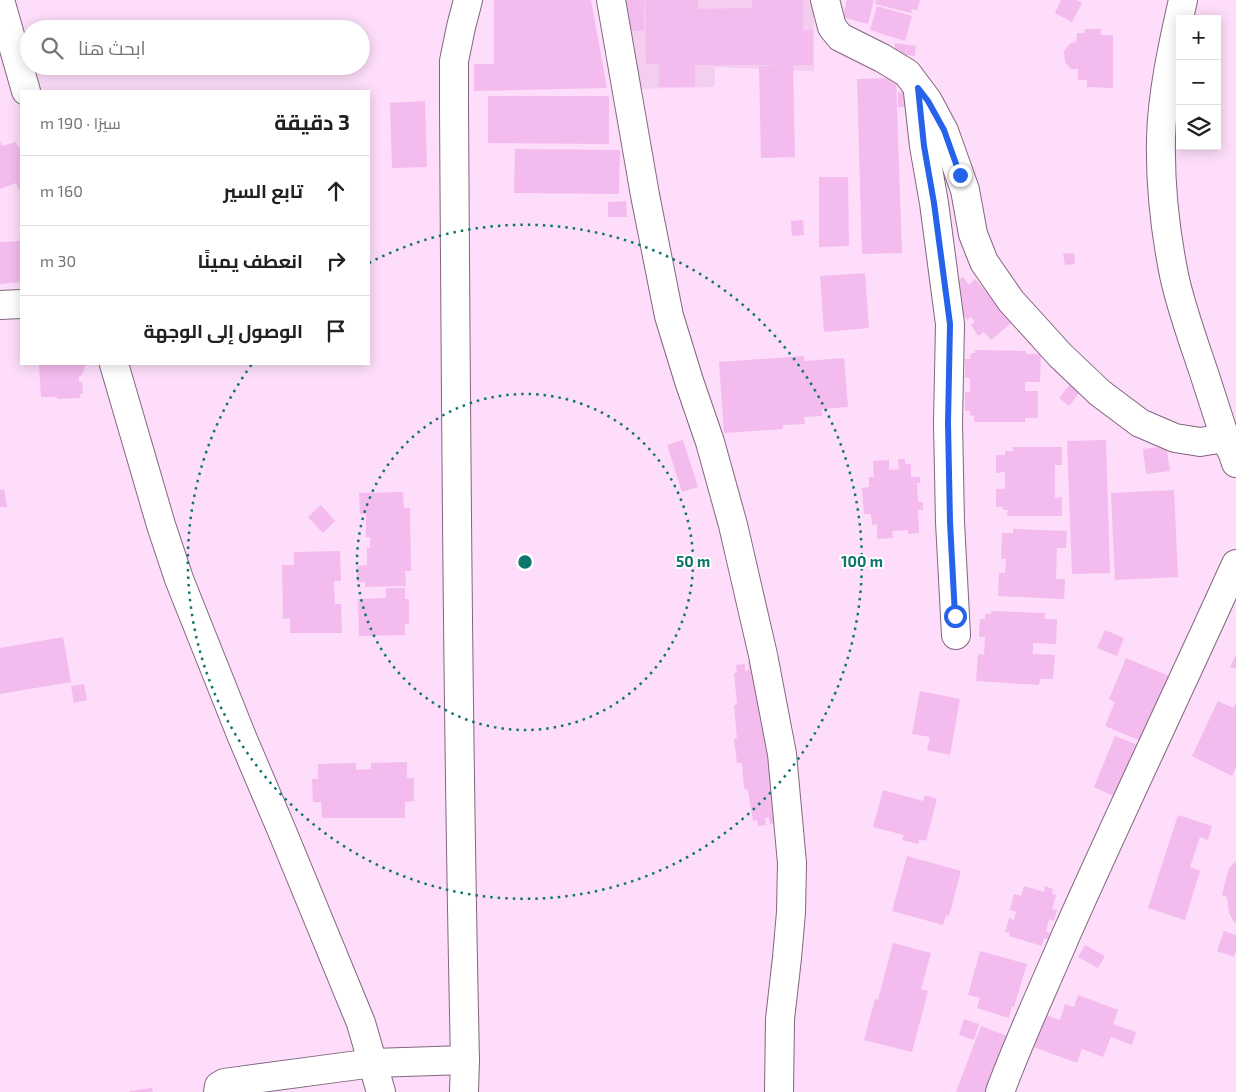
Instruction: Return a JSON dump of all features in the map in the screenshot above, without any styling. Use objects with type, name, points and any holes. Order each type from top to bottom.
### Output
[{"type":"street","points":[[0,0],[20,70]]},
{"type":"street","points":[[464,1092],[465,1060],[460,837],[454,60],[460,27],[468,0]]},
{"type":"street","points":[[611,0],[643,185],[669,316],[710,442],[733,525],[763,655],[782,754],[792,863],[789,940],[780,1019],[779,1092]]},
{"type":"street","points":[[825,0],[832,27],[840,38],[882,58],[907,73],[928,101],[944,130],[965,190],[973,234],[984,262],[1011,301],[1060,355],[1100,393],[1140,423],[1175,438],[1200,442],[1225,438]]},
{"type":"street","points":[[1183,0],[1167,82],[1161,137],[1161,182],[1165,227],[1174,276],[1187,323],[1225,438],[1236,463]]},
{"type":"street","points":[[21,75],[26,90]]},
{"type":"street","points":[[918,88],[924,146],[934,203],[950,324],[948,423],[956,635]]},
{"type":"street","points":[[0,305],[20,304]]},
{"type":"street","points":[[114,365],[161,525],[179,579],[242,737],[361,1023],[381,1092]]},
{"type":"street","points":[[1000,1092],[1100,858],[1236,564]]},
{"type":"street","points":[[218,1092],[219,1086],[224,1083],[326,1081],[373,1063],[465,1060]]},
{"type":"shaded area","points":[[620,0],[814,0],[814,71],[715,67],[715,87],[634,89]]},
{"type":"building","points":[[494,0],[591,0],[607,88],[474,91],[474,64],[494,64]]},
{"type":"building","points":[[626,0],[644,0],[644,31],[627,31]]},
{"type":"building","points":[[645,0],[698,0],[698,9],[752,8],[752,0],[803,0],[803,30],[813,30],[813,65],[793,65],[795,157],[761,158],[759,66],[786,65],[695,65],[695,87],[659,87],[659,64],[646,64]]},
{"type":"building","points":[[847,0],[874,0],[868,24],[843,17]]},
{"type":"building","points":[[876,0],[920,0],[917,10],[912,9],[911,13],[875,4]]},
{"type":"building","points":[[1061,0],[1076,0],[1082,3],[1072,22],[1055,13]]},
{"type":"building","points":[[877,6],[912,16],[905,41],[870,30]]},
{"type":"building","points":[[1085,29],[1101,29],[1101,35],[1113,35],[1113,88],[1087,87],[1087,80],[1078,80],[1078,69],[1071,69],[1065,62],[1064,51],[1071,43],[1076,42],[1077,33],[1085,33]]},
{"type":"building","points":[[895,43],[916,46],[915,56],[894,53]]},
{"type":"building","points":[[896,78],[902,253],[862,254],[857,79]]},
{"type":"building","points":[[909,91],[910,107],[898,107],[898,92]]},
{"type":"building","points":[[488,96],[609,96],[609,144],[488,143]]},
{"type":"building","points":[[425,101],[427,167],[392,168],[390,103]]},
{"type":"building","points":[[0,141],[2,146],[16,142],[18,147],[20,147],[20,190],[16,183],[0,189]]},
{"type":"building","points":[[515,149],[620,150],[619,194],[514,193]]},
{"type":"building","points":[[819,177],[848,177],[849,246],[819,247]]},
{"type":"building","points":[[626,201],[627,217],[608,217],[608,202]]},
{"type":"building","points":[[803,220],[804,235],[792,236],[791,221]]},
{"type":"building","points":[[20,241],[20,282],[0,284],[0,242]]},
{"type":"building","points":[[1074,253],[1075,264],[1065,265],[1063,254]]},
{"type":"building","points":[[865,273],[869,328],[824,332],[820,276]]},
{"type":"building","points":[[963,277],[969,285],[975,279],[1012,322],[991,340],[984,332],[978,336],[971,325],[975,322],[971,317],[967,320],[959,309],[962,307],[954,297],[954,284]]},
{"type":"building","points":[[975,350],[1026,351],[1026,354],[1041,354],[1040,382],[1025,382],[1025,391],[1038,391],[1038,418],[1025,418],[1025,422],[974,422],[974,416],[970,415],[970,411],[965,411],[965,392],[970,392],[970,378],[965,378],[965,359],[970,359],[971,353],[975,353]]},
{"type":"building","points":[[804,356],[804,361],[844,358],[848,407],[822,409],[822,416],[804,417],[805,424],[783,425],[783,429],[724,433],[719,362]]},
{"type":"building","points":[[39,365],[85,365],[84,371],[79,376],[79,382],[82,382],[83,394],[80,394],[80,398],[57,399],[57,397],[41,397]]},
{"type":"building","points":[[1072,382],[1082,389],[1069,406],[1059,398]]},
{"type":"building","points":[[683,440],[698,487],[682,492],[667,445]]},
{"type":"building","points":[[1106,440],[1110,573],[1072,574],[1067,441]]},
{"type":"building","points":[[1166,446],[1170,471],[1146,474],[1143,449]]},
{"type":"building","points":[[1013,447],[1062,447],[1062,465],[1055,465],[1055,498],[1062,497],[1062,516],[1007,516],[1008,510],[1003,510],[1003,507],[996,507],[996,489],[1005,489],[1005,472],[996,473],[996,455],[1005,455],[1005,451],[1013,451]]},
{"type":"building","points":[[898,459],[905,459],[905,464],[911,464],[911,477],[920,477],[920,483],[917,483],[918,502],[923,502],[923,510],[918,510],[919,533],[908,534],[908,530],[892,531],[893,538],[877,539],[877,524],[872,525],[871,514],[864,514],[862,488],[869,487],[869,477],[874,477],[873,461],[889,460],[889,470],[899,469]]},
{"type":"building","points":[[4,489],[7,507],[0,507],[0,490]]},
{"type":"building","points":[[1174,490],[1178,577],[1115,580],[1111,493]]},
{"type":"building","points":[[403,492],[404,508],[410,508],[411,571],[405,571],[406,586],[365,587],[365,582],[357,582],[357,566],[367,565],[367,548],[370,548],[370,537],[366,537],[366,514],[360,514],[359,493]]},
{"type":"building","points":[[321,505],[335,521],[323,533],[308,517]]},
{"type":"building","points":[[1013,529],[1067,531],[1066,548],[1057,548],[1056,579],[1065,579],[1064,599],[998,596],[999,573],[1005,573],[1006,559],[1001,559],[1002,533],[1013,533]]},
{"type":"building","points":[[340,551],[341,581],[334,581],[335,604],[341,604],[342,633],[290,633],[290,618],[283,619],[282,565],[294,565],[294,552]]},
{"type":"building","points":[[386,588],[405,588],[405,599],[409,599],[409,624],[405,624],[405,635],[359,636],[358,599],[386,598]]},
{"type":"building","points":[[991,611],[1045,613],[1045,619],[1057,619],[1056,644],[1033,643],[1033,654],[1055,655],[1053,679],[1040,679],[1039,685],[976,681],[978,654],[984,655],[985,637],[979,637],[980,619],[985,619],[985,614],[991,614]]},
{"type":"building","points":[[1105,630],[1124,638],[1117,656],[1097,648]]},
{"type":"building","points":[[63,637],[71,682],[0,694],[0,648]]},
{"type":"building","points":[[1236,655],[1236,669],[1230,667]]},
{"type":"building","points":[[1126,658],[1174,678],[1146,743],[1105,726],[1115,702],[1109,699]]},
{"type":"building","points":[[757,661],[778,823],[770,824],[769,818],[765,818],[766,825],[758,826],[757,820],[753,821],[748,790],[744,788],[742,763],[737,763],[734,739],[737,738],[734,705],[737,705],[734,673],[737,673],[736,665],[745,664],[745,671],[749,670],[748,662]]},
{"type":"building","points":[[84,684],[87,700],[74,703],[71,686]]},
{"type":"building","points":[[920,691],[960,699],[950,755],[927,750],[930,737],[912,734]]},
{"type":"building","points":[[1218,701],[1233,708],[1236,703],[1236,767],[1232,776],[1192,756]]},
{"type":"building","points":[[1115,736],[1142,747],[1120,799],[1094,787]]},
{"type":"building","points":[[407,762],[407,778],[414,778],[414,801],[405,802],[405,818],[322,818],[321,802],[313,802],[312,779],[318,779],[318,764],[356,763],[356,770],[371,769],[371,763]]},
{"type":"building","points":[[883,790],[923,801],[925,795],[937,799],[926,841],[919,839],[918,844],[902,840],[904,835],[873,827]]},
{"type":"building","points":[[1178,815],[1212,826],[1208,840],[1200,837],[1190,867],[1200,871],[1185,920],[1148,908]]},
{"type":"building","points":[[907,856],[961,871],[949,916],[946,915],[943,925],[892,911]]},
{"type":"building","points":[[1236,861],[1236,923],[1229,913],[1227,897],[1222,895],[1229,868]]},
{"type":"building","points":[[1024,886],[1044,892],[1045,886],[1053,889],[1052,894],[1056,895],[1052,909],[1057,910],[1054,921],[1049,919],[1046,932],[1051,933],[1049,940],[1044,938],[1042,946],[1009,936],[1010,933],[1005,932],[1009,918],[1014,920],[1016,912],[1010,910],[1014,894],[1021,896]]},
{"type":"building","points":[[1224,931],[1236,935],[1236,952],[1234,957],[1217,951]]},
{"type":"building","points":[[893,943],[931,953],[921,989],[928,991],[912,1052],[864,1040],[875,999],[878,1000]]},
{"type":"building","points":[[1085,945],[1105,956],[1098,968],[1078,957]]},
{"type":"building","points":[[980,951],[1027,964],[1009,1018],[977,1008],[980,998],[968,995]]},
{"type":"building","points":[[1078,995],[1118,1010],[1113,1024],[1136,1032],[1132,1045],[1111,1037],[1103,1057],[1082,1049],[1077,1063],[1034,1047],[1046,1015],[1060,1020],[1065,1004],[1074,1007]]},
{"type":"building","points":[[964,1019],[979,1024],[974,1040],[959,1035]]},
{"type":"building","points":[[981,1026],[1007,1036],[985,1092],[956,1092]]},
{"type":"building","points":[[152,1088],[153,1092],[130,1092],[130,1091]]},
{"type":"route","points":[[955,616],[950,522],[948,423],[950,324],[934,203],[924,146],[918,88],[928,101],[944,130],[960,175]]}]
